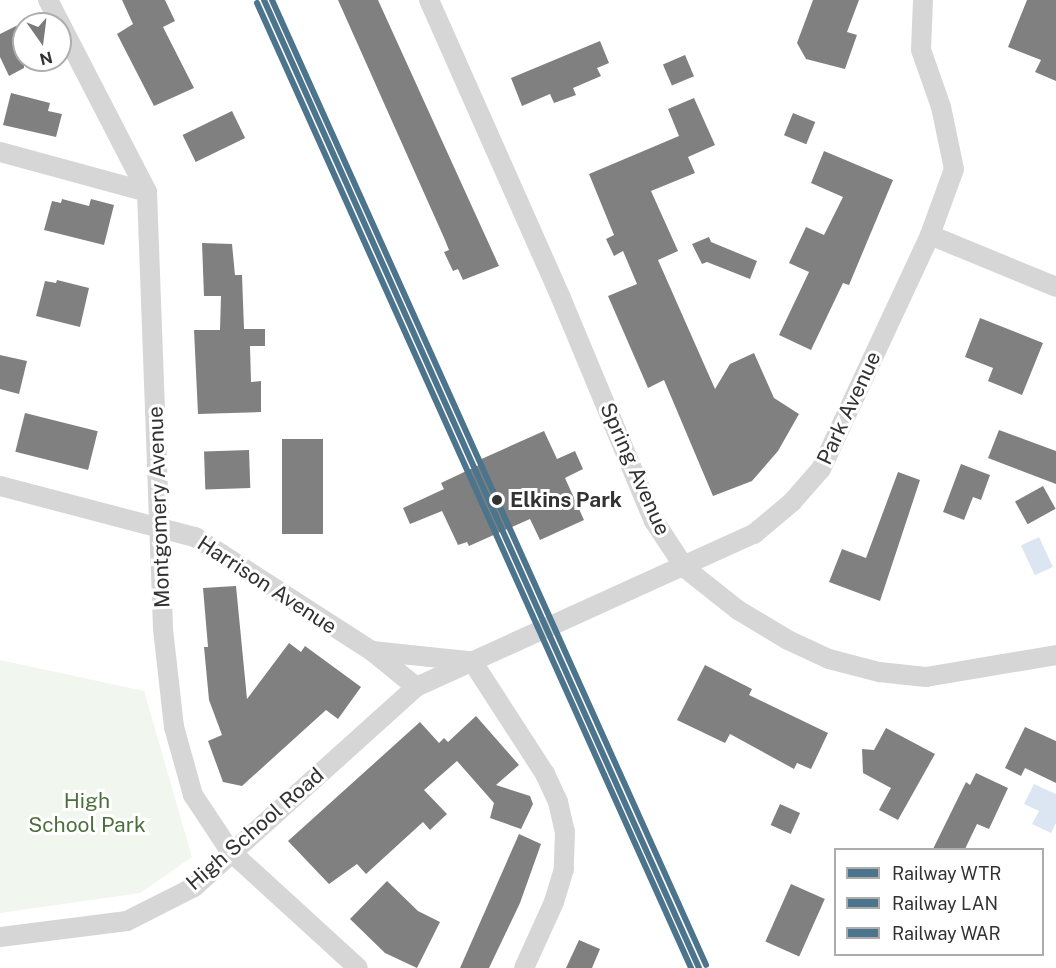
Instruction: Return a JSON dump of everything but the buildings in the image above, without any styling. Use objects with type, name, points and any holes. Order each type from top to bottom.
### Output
[{"type":"street","name":"Montgomery Avenue","points":[[48,0],[147,192],[163,629],[174,727],[193,795],[230,851],[358,968]]},
{"type":"street","name":"Spring Avenue","points":[[429,0],[561,298],[654,521],[685,568],[738,610],[788,640],[829,658],[879,672],[926,677],[1056,656]]},
{"type":"street","name":"Park Avenue","points":[[416,687],[685,568],[753,534],[792,502],[821,469],[930,234],[954,170],[950,140],[921,50],[923,0]]},
{"type":"street","points":[[0,152],[147,192]]},
{"type":"street","points":[[930,234],[1056,287]]},
{"type":"street","name":"Harrison Avenue","points":[[0,486],[195,537],[372,651],[416,687]]},
{"type":"street","points":[[372,651],[472,661],[546,774],[558,802],[565,832],[564,869],[554,902],[524,968]]},
{"type":"street","name":"High School Road","points":[[0,937],[127,921],[194,887],[230,851],[416,687]]},
{"type":"green space","name":"High School Park","points":[[0,660],[144,691],[192,857],[140,893],[0,913]]},
{"type":"shaded area","points":[[1039,537],[1053,567],[1035,575],[1021,545]]},
{"type":"shaded area","points":[[1034,784],[1056,794],[1056,823],[1051,833],[1032,824],[1039,811],[1024,804]]},
{"type":"rail line","name":"WTR","points":[[264,0],[699,968]]},
{"type":"rail line","name":"WAR","points":[[272,0],[706,965]]},
{"type":"rail line","name":"LAN","points":[[257,3],[691,968]]},
{"type":"place","name":"Elkins Park","points":[[497,500]]}]
